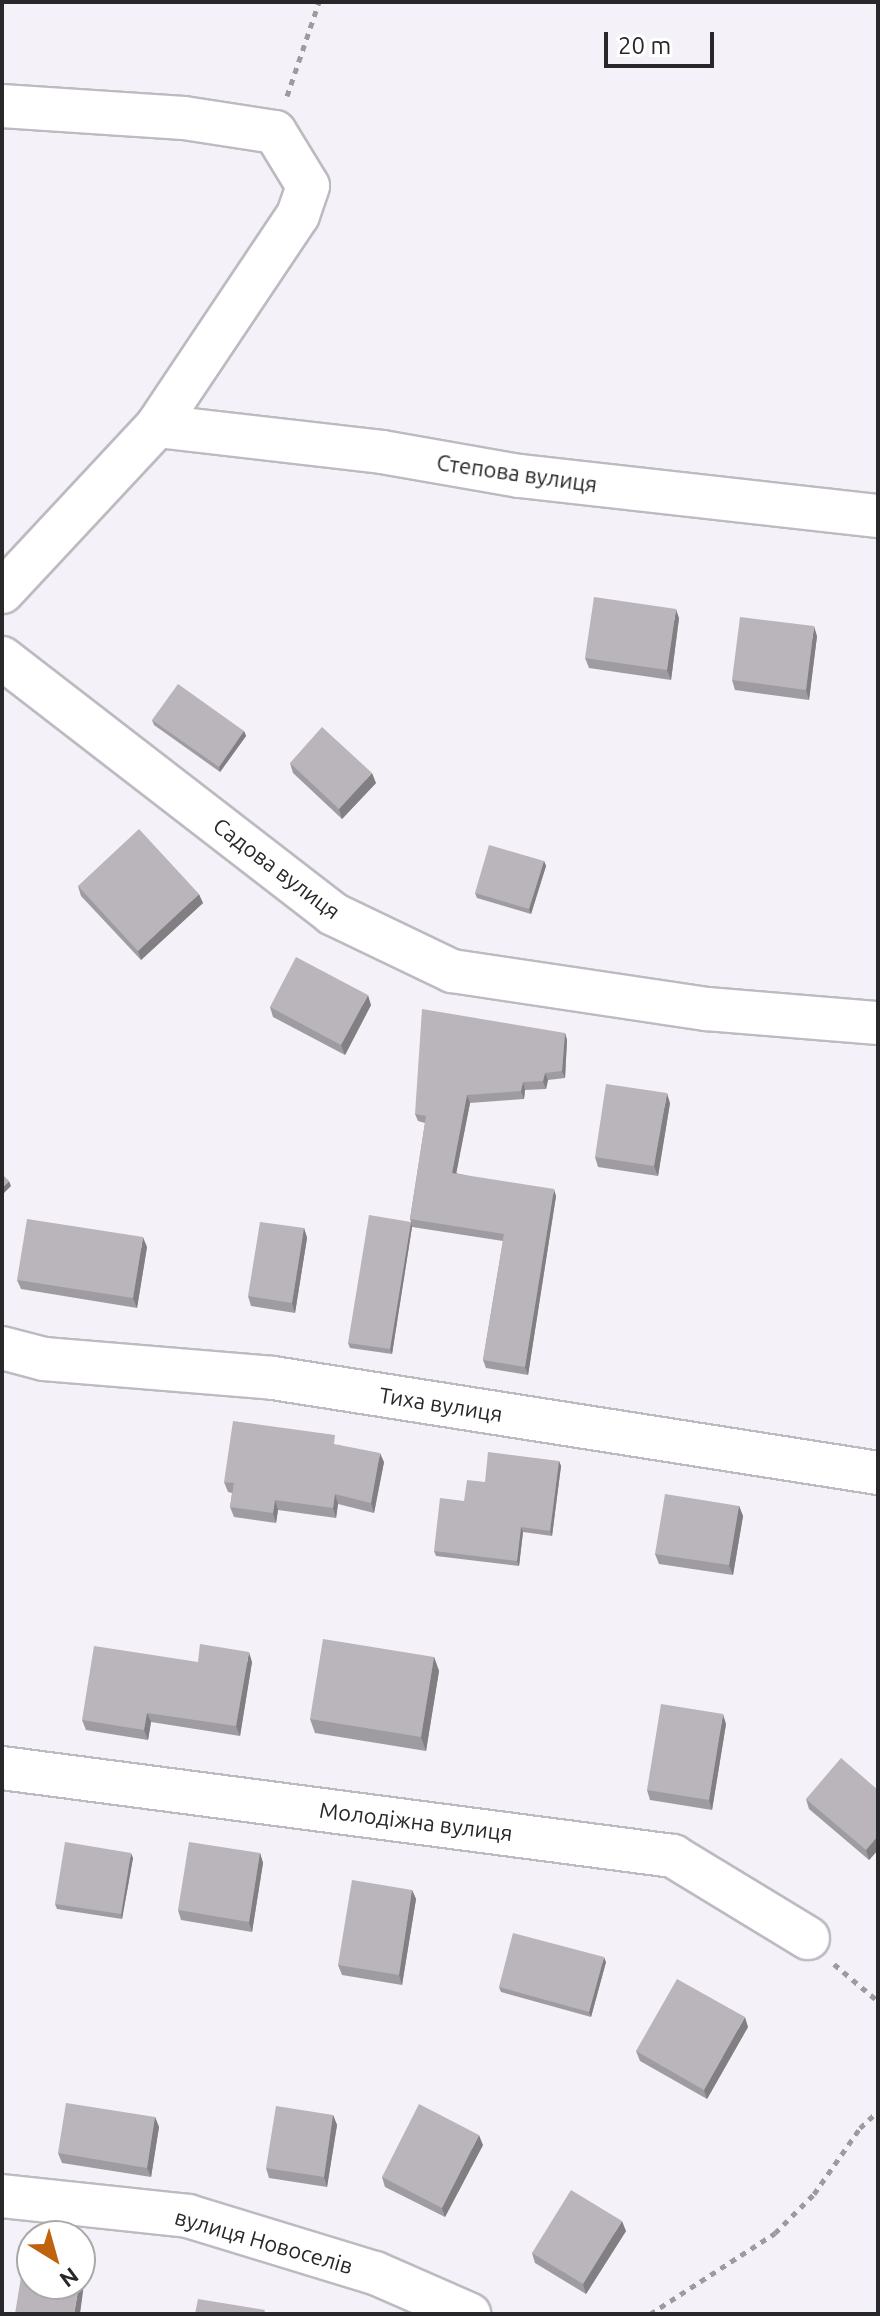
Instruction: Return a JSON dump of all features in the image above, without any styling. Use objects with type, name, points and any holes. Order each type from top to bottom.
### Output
[{"type":"street","points":[[2,106],[184,118],[275,132],[308,186],[298,215],[157,426],[2,592]]},
{"type":"street","name":"Степова вулиця","points":[[157,426],[382,452],[520,476],[878,516]]},
{"type":"street","name":"Садова вулиця","points":[[2,658],[333,914],[452,971],[707,1009],[878,1023]]},
{"type":"street","name":"Тиха вулиця","points":[[2,1348],[44,1359],[273,1378],[878,1473]]},
{"type":"street","name":"Молодіжна вулиця","points":[[2,1768],[673,1856],[808,1938]]},
{"type":"street","name":"вулиця Новоселів","points":[[2,2196],[188,2216],[375,2273],[469,2314]]},
{"type":"path","points":[[275,132],[319,2]]},
{"type":"path","points":[[808,1938],[878,2001]]},
{"type":"path","points":[[650,2314],[775,2233],[814,2194],[860,2128],[878,2111]]},
{"type":"building","points":[[594,597],[676,609],[667,670],[585,658]]},
{"type":"building","points":[[740,617],[814,626],[806,690],[732,680]]},
{"type":"building","points":[[178,684],[244,731],[219,767],[152,720]]},
{"type":"building","points":[[322,727],[372,773],[339,809],[290,763]]},
{"type":"building","points":[[139,829],[199,894],[138,951],[78,886]]},
{"type":"building","points":[[489,845],[544,861],[529,909],[475,893]]},
{"type":"building","points":[[296,957],[368,995],[341,1045],[270,1007]]},
{"type":"building","points":[[422,1009],[565,1033],[562,1071],[545,1073],[543,1081],[523,1082],[521,1091],[467,1095],[452,1173],[554,1189],[525,1367],[483,1360],[504,1234],[410,1219],[426,1116],[415,1114]]},
{"type":"building","points":[[606,1084],[667,1093],[654,1166],[595,1157]]},
{"type":"building","points":[[2,1174],[9,1181],[2,1188]]},
{"type":"building","points":[[369,1215],[411,1222],[390,1349],[348,1343]]},
{"type":"building","points":[[27,1219],[143,1237],[133,1298],[17,1280]]},
{"type":"building","points":[[260,1222],[304,1228],[292,1303],[248,1296]]},
{"type":"building","points":[[233,1421],[335,1435],[334,1444],[380,1453],[371,1503],[335,1494],[333,1508],[275,1500],[273,1513],[230,1507],[234,1483],[224,1482]]},
{"type":"building","points":[[488,1452],[559,1461],[550,1531],[521,1527],[517,1561],[434,1551],[440,1498],[464,1501],[467,1480],[485,1482]]},
{"type":"building","points":[[665,1494],[739,1506],[729,1565],[655,1554]]},
{"type":"building","points":[[323,1639],[434,1657],[421,1737],[310,1719]]},
{"type":"building","points":[[200,1644],[249,1652],[236,1726],[147,1713],[144,1730],[82,1720],[94,1646],[198,1662]]},
{"type":"building","points":[[661,1704],[723,1714],[709,1800],[647,1790]]},
{"type":"building","points":[[841,1758],[878,1790],[878,1836],[866,1850],[806,1799]]},
{"type":"building","points":[[65,1842],[131,1853],[121,1914],[55,1904]]},
{"type":"building","points":[[189,1842],[260,1853],[249,1922],[178,1910]]},
{"type":"building","points":[[352,1880],[412,1890],[399,1975],[338,1965]]},
{"type":"building","points":[[513,1933],[604,1957],[589,2012],[499,1987]]},
{"type":"building","points":[[677,1979],[745,2017],[704,2090],[636,2051]]},
{"type":"building","points":[[66,2103],[155,2117],[147,2168],[58,2153]]},
{"type":"building","points":[[419,2104],[479,2135],[442,2208],[382,2177]]},
{"type":"building","points":[[276,2106],[333,2115],[324,2177],[266,2168]]},
{"type":"building","points":[[571,2190],[622,2221],[583,2284],[532,2253]]},
{"type":"building","points":[[198,2299],[265,2310],[264,2314],[195,2314]]},
{"type":"building","points":[[17,2300],[76,2300],[74,2314],[15,2314]]}]
